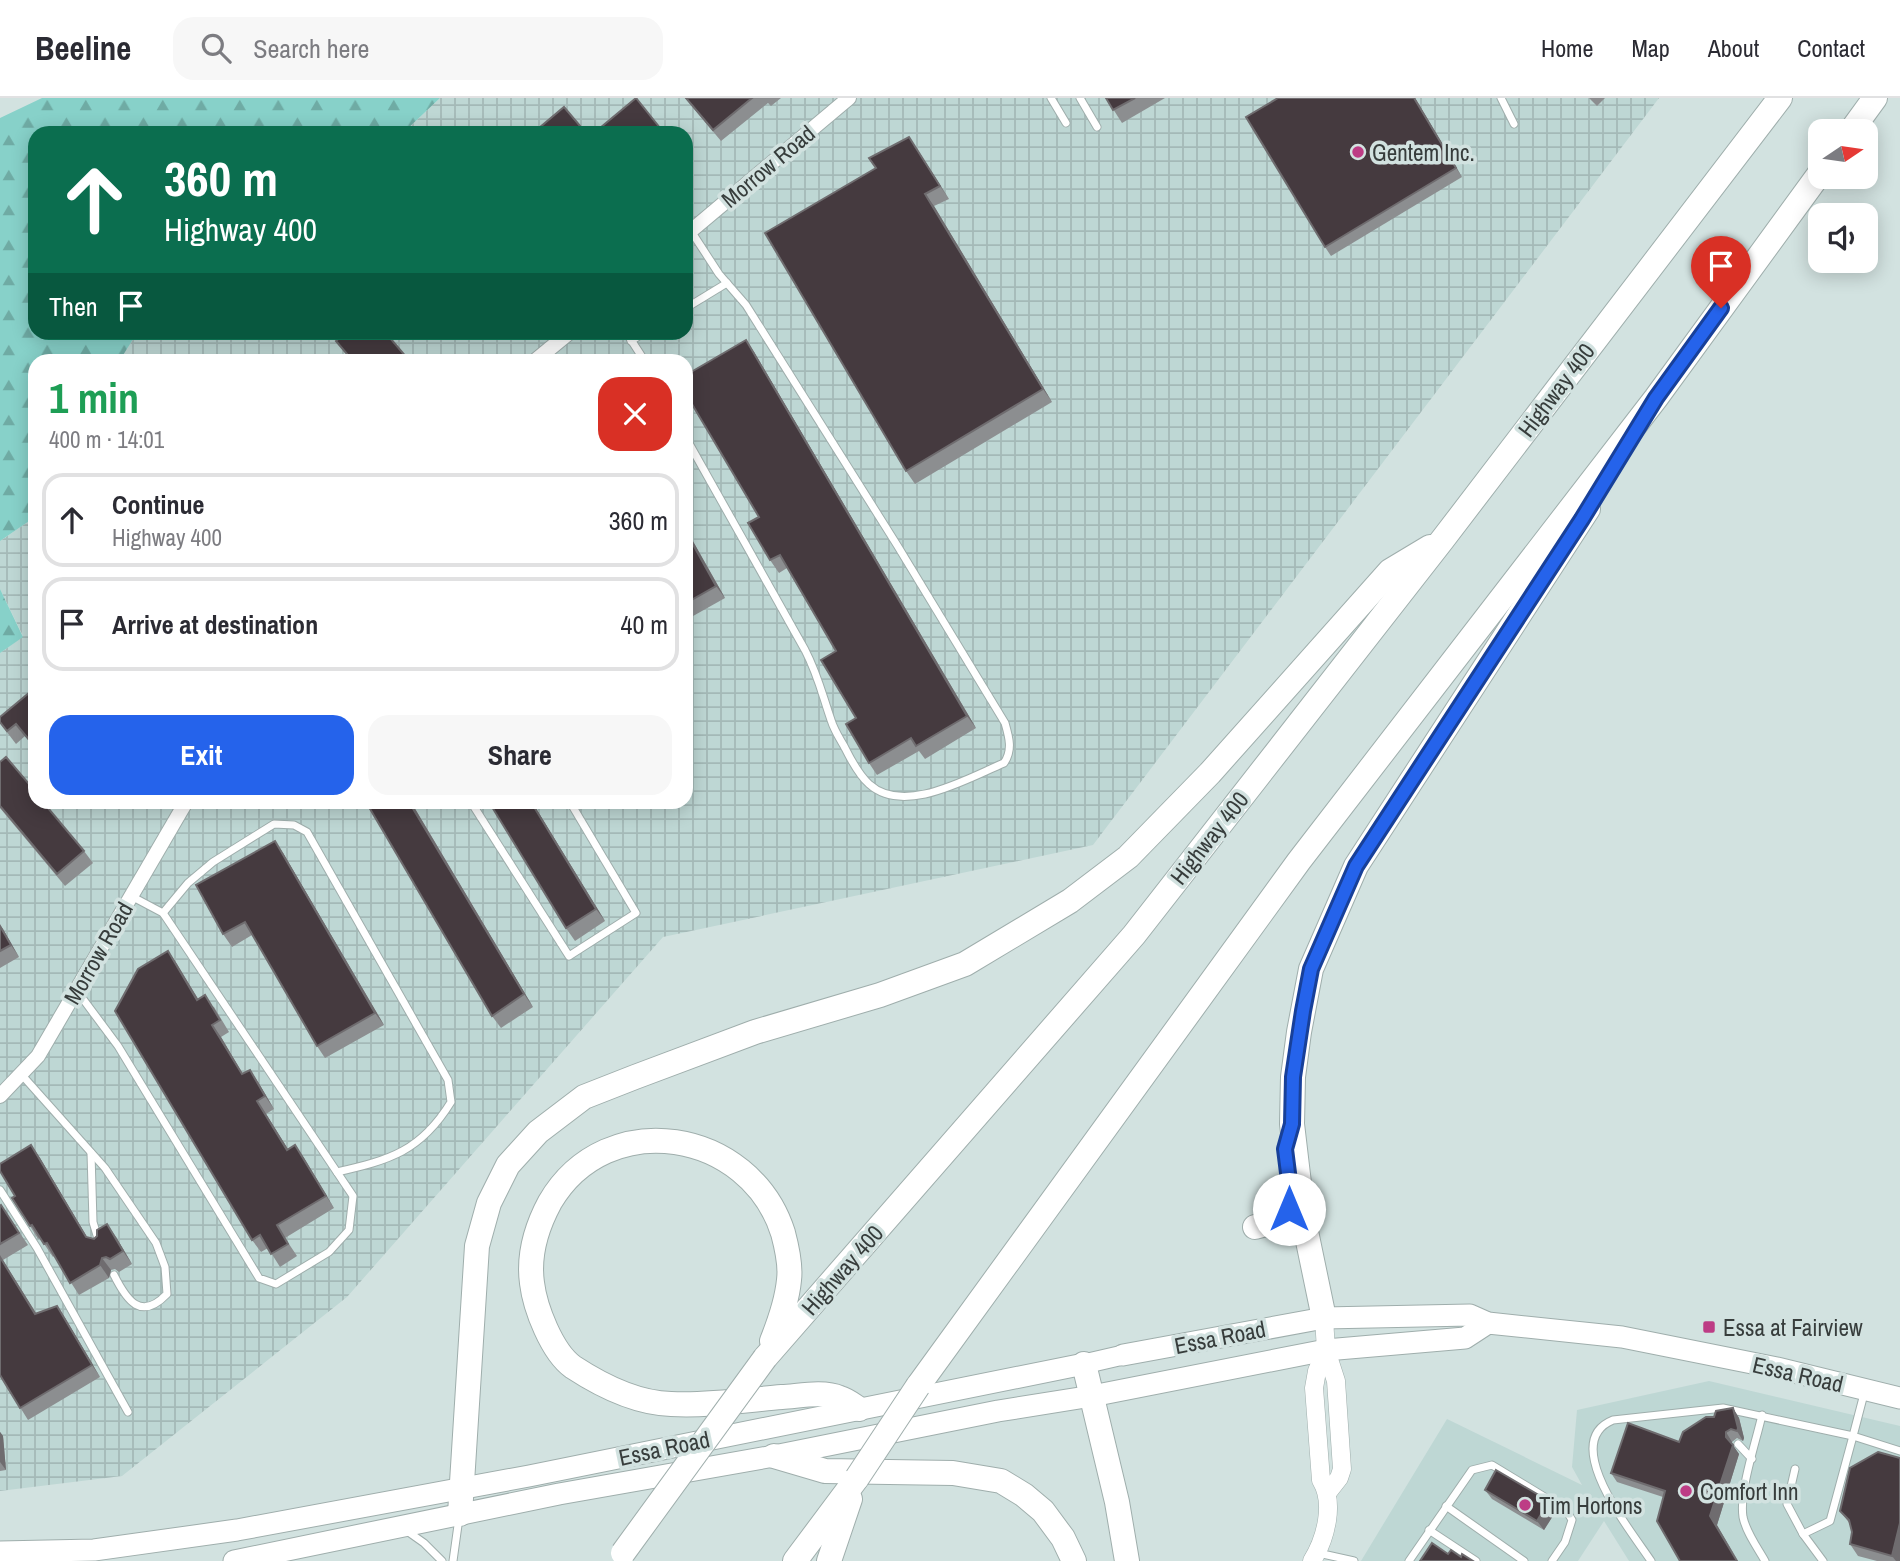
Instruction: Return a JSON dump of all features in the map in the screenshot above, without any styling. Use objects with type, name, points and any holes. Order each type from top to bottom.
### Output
[{"type":"highway","name":"Highway 400","points":[[620,1557],[765,1358],[1133,935],[1443,539],[1780,98]]},
{"type":"highway","points":[[1860,119],[1875,98]]},
{"type":"highway","points":[[795,1561],[857,1478],[918,1386],[1299,861],[1656,398],[1808,189]]},
{"type":"highway","points":[[1324,1318],[1303,1217],[1292,1124],[1297,1043],[1311,969],[1356,866],[1582,519],[1656,398]]},
{"type":"highway","points":[[460,1514],[477,1246],[489,1203],[508,1165],[538,1132],[584,1097],[755,1032],[880,995],[965,964],[1070,901],[1128,857],[1192,792],[1390,571],[1443,539]]},
{"type":"highway","points":[[1255,1227],[1281,1220],[1289,1209],[1290,1189],[1285,1149],[1292,1124]]},
{"type":"highway","points":[[765,1358],[782,1315],[790,1279],[787,1248],[777,1214],[756,1183],[736,1165],[707,1150],[667,1141],[642,1140],[615,1147],[590,1160],[561,1184],[538,1223],[529,1264],[534,1297],[545,1329],[570,1365],[614,1392],[668,1405],[816,1394],[839,1397],[859,1409]]},
{"type":"highway","points":[[1084,1364],[1117,1502],[1127,1561]]},
{"type":"highway","points":[[774,1457],[825,1471],[953,1473],[1001,1481],[1043,1511],[1063,1538],[1074,1561]]},
{"type":"highway","points":[[829,1561],[857,1478]]},
{"type":"main road","name":"Essa Road","points":[[0,1552],[94,1550],[153,1544],[262,1526],[462,1489],[1324,1318],[1470,1315],[1488,1323],[1622,1338],[1777,1368],[1900,1398]]},
{"type":"main road","name":"Essa Road","points":[[234,1561],[460,1514],[774,1457],[998,1410],[1092,1396],[1326,1350],[1465,1338],[1488,1323]]},
{"type":"street","name":"Morrow Road","points":[[693,230],[849,98]]},
{"type":"street","points":[[543,354],[560,340]]},
{"type":"street","name":"Morrow Road","points":[[0,1096],[38,1056],[182,809]]},
{"type":"street","points":[[1315,1557],[1327,1518],[1328,1492],[1321,1480],[1314,1388],[1317,1371],[1326,1350],[1324,1318]]},
{"type":"lane","points":[[1051,98],[1066,123]]},
{"type":"lane","points":[[1080,98],[1097,127]]},
{"type":"lane","points":[[1501,98],[1514,124]]},
{"type":"lane","points":[[693,238],[746,305],[1005,723],[1010,746],[1009,756],[1004,763],[932,793],[903,797],[881,793],[868,783],[852,761],[831,721],[817,674],[805,650],[693,450]]},
{"type":"lane","points":[[693,304],[727,283]]},
{"type":"lane","points":[[631,341],[640,354]]},
{"type":"lane","points":[[475,809],[569,956],[636,912],[574,809]]},
{"type":"lane","points":[[163,913],[188,883],[213,862],[274,824],[294,825],[307,832],[448,1080],[452,1102],[442,1118],[404,1152],[381,1162],[337,1172]]},
{"type":"lane","points":[[76,990],[118,1046],[259,1278],[276,1284],[329,1252],[349,1230],[353,1196],[163,913],[131,896]]},
{"type":"lane","points":[[21,1074],[104,1168],[156,1243],[165,1267],[167,1294],[158,1303],[145,1308],[134,1305],[114,1275]]},
{"type":"lane","points":[[91,1153],[93,1222],[100,1246]]},
{"type":"lane","points":[[0,1190],[37,1248],[128,1412]]},
{"type":"lane","points":[[1803,1534],[1830,1521],[1865,1390]]},
{"type":"lane","points":[[1651,1561],[1599,1480],[1593,1461],[1595,1433],[1601,1424],[1613,1420],[1708,1413],[1723,1408],[1853,1436],[1900,1451]]},
{"type":"lane","points":[[1762,1415],[1743,1497],[1743,1517],[1765,1561]]},
{"type":"lane","points":[[1738,1444],[1752,1459]]},
{"type":"lane","points":[[1409,1561],[1472,1470],[1492,1465],[1566,1510],[1572,1520],[1565,1542],[1552,1561]]},
{"type":"lane","points":[[1795,1469],[1787,1504],[1803,1534],[1823,1561]]},
{"type":"lane","points":[[1446,1506],[1524,1561]]},
{"type":"lane","points":[[453,1561],[460,1514]]},
{"type":"lane","points":[[401,1526],[442,1561]]},
{"type":"lane","points":[[1429,1530],[1476,1561]]},
{"type":"lane","points":[[1315,1557],[1354,1561]]},
{"type":"shaded area","points":[[440,98],[1659,98],[1093,845],[663,937],[347,1297],[122,1476],[0,1491],[0,653],[23,636],[0,589],[0,541],[28,522],[28,809],[693,809],[693,354],[124,354],[133,340],[693,340],[693,126],[410,126]]},
{"type":"shaded area","points":[[1709,1381],[1900,1426],[1900,1561],[1629,1561],[1604,1521],[1578,1561],[1361,1561],[1447,1419],[1582,1485],[1572,1467],[1577,1410]]},
{"type":"green space","points":[[42,98],[440,98],[410,126],[28,126],[28,340],[133,340],[124,354],[28,354],[28,522],[0,541],[0,118]]},
{"type":"green space","points":[[0,589],[23,637],[0,653]]},
{"type":"building","points":[[636,98],[658,126],[602,126]]},
{"type":"building","points":[[686,98],[752,98],[713,130]]},
{"type":"building","points":[[1106,98],[1135,98],[1113,110]]},
{"type":"building","name":"Gentem Inc.","points":[[1278,98],[1414,98],[1456,168],[1325,247],[1246,117]]},
{"type":"building","points":[[564,107],[580,126],[541,126]]},
{"type":"building","points":[[909,137],[940,186],[925,194],[1043,389],[906,471],[765,233],[876,168],[869,158]]},
{"type":"building","points":[[392,340],[404,354],[347,354],[336,341]]},
{"type":"building","points":[[746,340],[967,716],[916,746],[911,738],[869,763],[846,724],[856,718],[821,660],[836,651],[780,555],[770,560],[748,523],[759,517],[693,406],[693,371]]},
{"type":"building","points":[[693,545],[716,586],[693,599]]},
{"type":"building","points":[[28,694],[28,739],[16,724],[7,731],[0,722],[0,717]]},
{"type":"building","points":[[6,757],[28,783],[28,809],[49,809],[84,851],[57,874],[0,806],[0,762]]},
{"type":"building","points":[[370,809],[413,809],[524,994],[492,1016]]},
{"type":"building","points":[[493,809],[535,809],[596,909],[566,928]]},
{"type":"building","points":[[275,841],[375,1013],[317,1046],[245,922],[223,934],[196,885]]},
{"type":"building","points":[[0,926],[11,945],[0,951]]},
{"type":"building","points":[[168,951],[197,1000],[205,995],[220,1020],[212,1025],[242,1074],[250,1070],[265,1096],[257,1101],[287,1150],[295,1145],[326,1196],[277,1225],[288,1244],[271,1254],[260,1235],[252,1240],[115,1011],[138,969]]},
{"type":"building","points":[[31,1145],[86,1237],[94,1239],[97,1230],[107,1224],[123,1251],[110,1259],[102,1258],[100,1265],[70,1283],[47,1243],[44,1244],[32,1225],[30,1226],[12,1198],[15,1196],[0,1171],[0,1164]]},
{"type":"building","points":[[0,1206],[19,1233],[0,1244]]},
{"type":"building","points":[[0,1257],[35,1314],[57,1306],[92,1365],[20,1408],[0,1375]]},
{"type":"building","name":"Comfort Inn","points":[[1733,1408],[1738,1428],[1737,1431],[1731,1429],[1726,1432],[1726,1437],[1733,1445],[1710,1516],[1737,1561],[1680,1561],[1657,1521],[1665,1491],[1611,1473],[1628,1423],[1679,1442],[1683,1432],[1706,1417],[1714,1417],[1716,1411]]},
{"type":"building","points":[[1878,1452],[1900,1458],[1900,1523],[1892,1556],[1850,1544],[1852,1532],[1849,1520],[1840,1511],[1850,1468]]},
{"type":"building","name":"Tim Hortons","points":[[1496,1470],[1549,1501],[1537,1521],[1485,1490]]},
{"type":"building","points":[[1432,1543],[1448,1554],[1451,1550],[1473,1561],[1420,1561]]},
{"type":"place","name":"Gentem Inc.","points":[[1358,152]]},
{"type":"place","name":"Essa at Fairview","points":[[1709,1327]]},
{"type":"place","name":"Comfort Inn","points":[[1686,1491]]},
{"type":"place","name":"Tim Hortons","points":[[1525,1505]]},
{"type":"route","points":[[1289,1209],[1290,1189],[1285,1149],[1292,1124],[1293,1077],[1311,969],[1356,866],[1582,519],[1656,398],[1721,308]]}]
